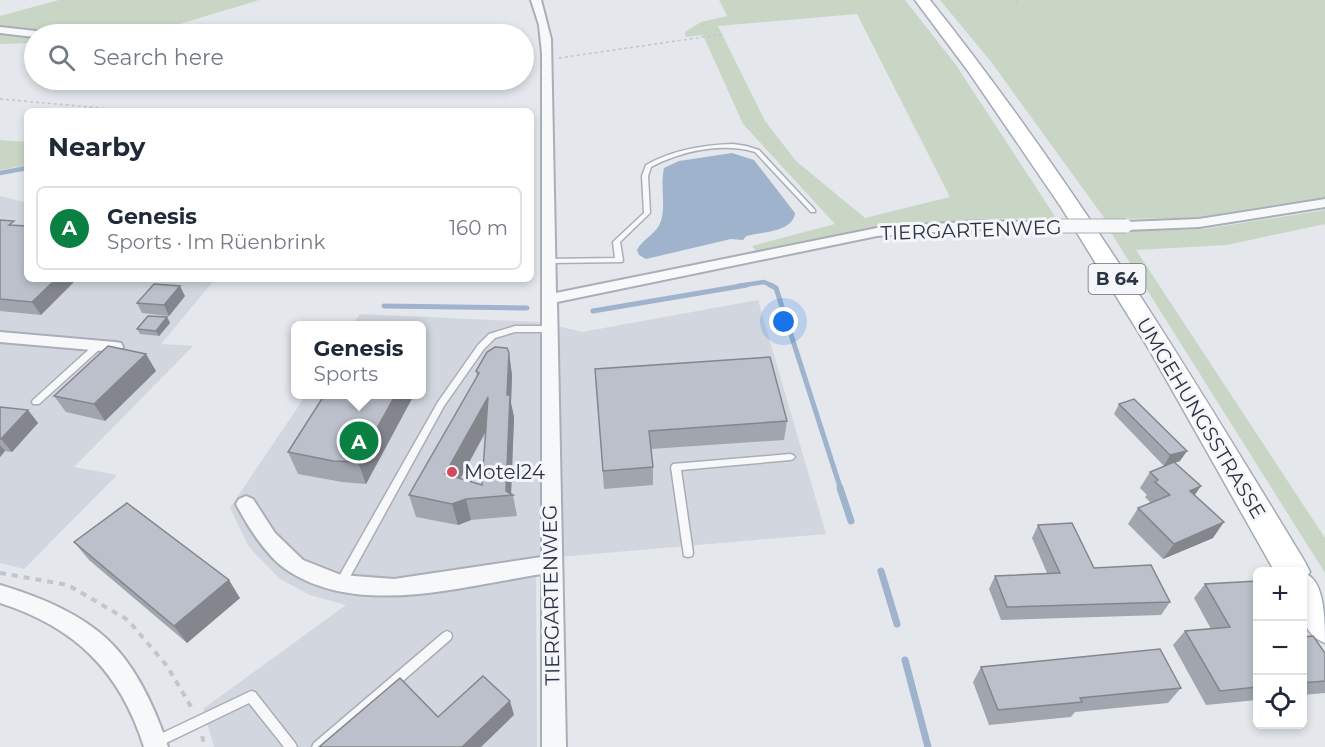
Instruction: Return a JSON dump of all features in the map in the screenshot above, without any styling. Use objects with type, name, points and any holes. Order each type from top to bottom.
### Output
[{"type":"main road","name":"UMGEHUNGSSTRASSE","points":[[922,0],[974,64],[1072,208],[1192,398],[1290,567]]},
{"type":"main road","points":[[1307,596],[1325,627]]},
{"type":"street","name":"TIERGARTENWEG","points":[[536,0],[542,12],[546,60],[550,299],[550,564],[554,747]]},
{"type":"street","points":[[0,30],[24,33]]},
{"type":"street","name":"TIERGARTENWEG","points":[[550,299],[878,232],[978,225],[1126,226],[1199,223],[1325,203]]},
{"type":"street","points":[[0,337],[107,346]]},
{"type":"street","points":[[246,504],[268,539],[296,566],[340,584],[394,588],[550,564]]},
{"type":"street","points":[[1,596],[53,616],[99,646],[134,697],[155,745]]},
{"type":"lane","points":[[549,261],[619,260],[616,242],[647,213],[645,176],[648,166],[657,160],[673,155],[729,145],[751,148],[757,151],[813,211]]},
{"type":"lane","points":[[340,584],[441,404],[481,347],[492,336],[515,329],[549,329]]},
{"type":"lane","points":[[36,402],[107,346]]},
{"type":"lane","points":[[688,553],[676,467],[790,457]]},
{"type":"lane","points":[[318,747],[447,636]]},
{"type":"lane","points":[[155,745],[198,720],[251,696],[291,747]]},
{"type":"path","points":[[1016,4],[1017,0]]},
{"type":"path","points":[[546,60],[724,34]]},
{"type":"path","points":[[0,99],[102,108]]},
{"type":"path","points":[[0,573],[68,585],[128,620],[167,666],[198,720]]},
{"type":"shaded area","points":[[0,196],[24,202],[24,282],[213,282],[161,344],[193,346],[74,467],[117,475],[24,569],[0,563]]},
{"type":"shaded area","points":[[758,300],[826,534],[536,559],[537,747],[214,747],[203,709],[346,605],[310,595],[280,579],[249,547],[230,508],[303,399],[426,399],[426,321],[355,321],[360,314],[540,322],[582,332]]},
{"type":"green space","points":[[59,0],[259,0],[179,24],[24,24],[24,43],[0,44],[0,16]]},
{"type":"green space","points":[[719,0],[905,0],[956,65],[1056,218],[975,219],[877,227],[758,253],[752,246],[835,224],[743,124],[703,35],[686,37],[685,32],[701,22],[727,16]],"holes":[[[857,14],[950,197],[865,218],[796,161],[765,121],[718,26]]]},
{"type":"green space","points":[[940,0],[1325,0],[1325,197],[1194,218],[1105,219],[992,63]]},
{"type":"green space","points":[[0,140],[24,142],[24,166],[0,170]]},
{"type":"green space","points":[[1325,210],[1325,224],[1227,245],[1136,250],[1325,538],[1325,573],[1110,231],[1204,229]]},
{"type":"water","points":[[732,153],[754,160],[795,213],[789,224],[776,230],[746,236],[743,240],[731,239],[646,259],[639,255],[637,250],[661,221],[664,168],[679,161]]},
{"type":"building","points":[[0,220],[14,221],[9,225],[24,226],[24,282],[53,282],[32,302],[0,299]]},
{"type":"building","points":[[154,284],[180,286],[164,305],[137,303]]},
{"type":"building","points":[[148,316],[167,317],[156,331],[137,329]]},
{"type":"building","points":[[108,346],[146,354],[94,404],[54,396]]},
{"type":"building","points":[[495,347],[507,348],[509,353],[507,395],[510,395],[506,491],[513,495],[466,499],[452,504],[409,495],[479,373],[476,371],[487,352]],"holes":[[[488,397],[482,485],[445,474]]]},
{"type":"building","points":[[770,357],[787,421],[649,431],[653,467],[603,471],[595,369]]},
{"type":"building","points":[[322,399],[393,399],[358,462],[333,461],[288,452]]},
{"type":"building","points":[[1134,399],[1187,451],[1170,455],[1119,404]]},
{"type":"building","points":[[0,407],[28,410],[1,439],[0,439]]},
{"type":"building","points":[[1174,462],[1201,486],[1190,491],[1224,522],[1174,544],[1138,508],[1170,495],[1155,482],[1158,480],[1150,472]]},
{"type":"building","points":[[127,503],[229,580],[174,626],[74,542]]},
{"type":"building","points":[[1072,523],[1094,568],[1151,565],[1170,602],[1007,607],[995,576],[1060,573],[1038,525]]},
{"type":"building","points":[[1253,581],[1253,687],[1220,691],[1185,631],[1230,627],[1205,584]]},
{"type":"building","points":[[1313,636],[1325,653],[1325,681],[1307,683],[1307,637]]},
{"type":"building","points":[[1160,649],[1181,688],[1080,698],[1082,702],[998,710],[981,667]]},
{"type":"building","points":[[483,676],[510,701],[462,747],[319,747],[400,678],[438,717]]},
{"type":"waterway","points":[[0,173],[24,169]]},
{"type":"waterway","points":[[738,286],[764,282],[773,286]]},
{"type":"waterway","points":[[593,311],[747,285]]},
{"type":"waterway","points":[[770,285],[776,288],[841,490]]},
{"type":"waterway","points":[[384,306],[527,308]]},
{"type":"waterway","points":[[840,488],[851,521]]},
{"type":"waterway","points":[[881,571],[897,624]]},
{"type":"waterway","points":[[905,660],[928,747]]},
{"type":"place","name":"Genesis","points":[[359,441]]},
{"type":"place","name":"Motel24","points":[[452,472]]}]
